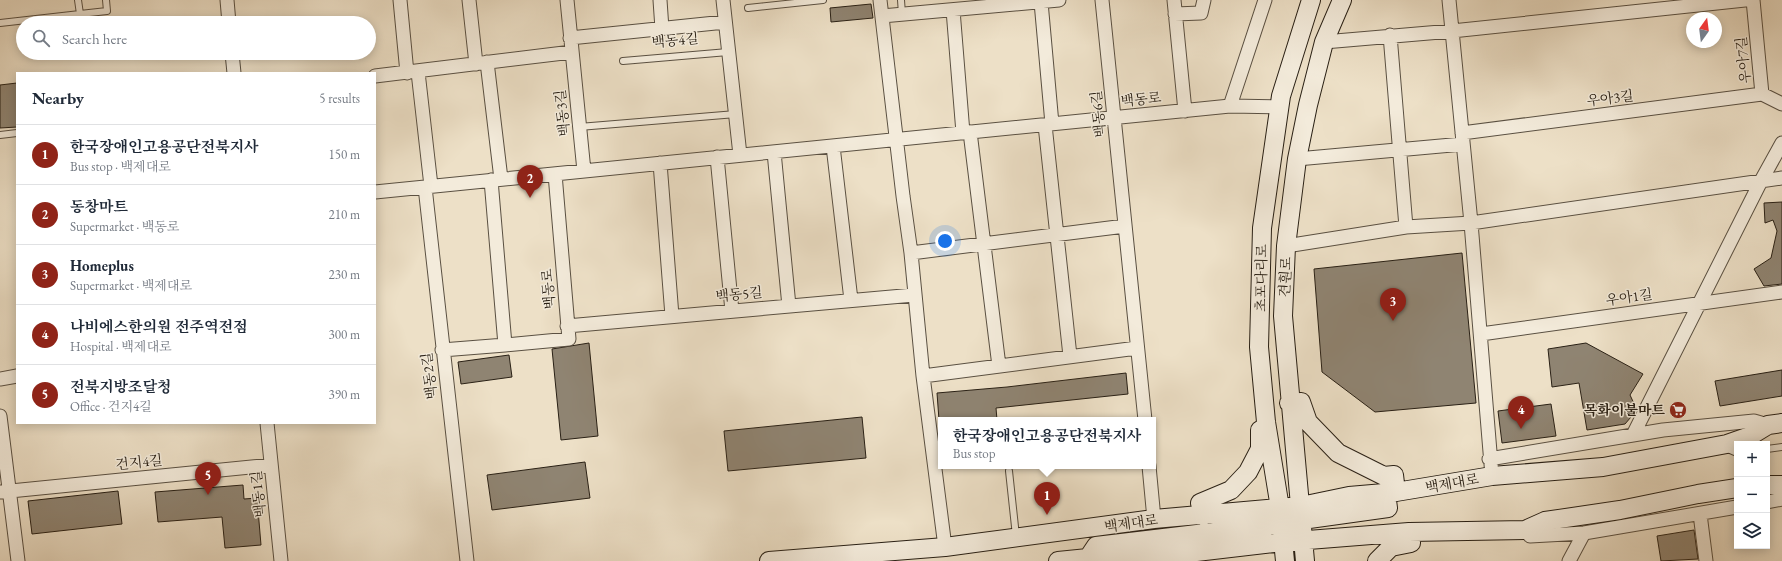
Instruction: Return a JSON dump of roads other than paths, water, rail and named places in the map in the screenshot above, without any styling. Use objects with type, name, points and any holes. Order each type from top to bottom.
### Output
[{"type":"street","points":[[227,0],[228,16]]},
{"type":"street","points":[[400,0],[428,186]]},
{"type":"street","points":[[468,0],[482,63],[496,180],[505,345]]},
{"type":"street","name":"백동3길","points":[[567,0],[584,171]]},
{"type":"street","points":[[570,38],[662,29],[660,0]]},
{"type":"street","points":[[723,0],[740,155]]},
{"type":"street","points":[[880,0],[911,253],[923,376],[945,547]]},
{"type":"street","points":[[882,16],[1059,0]]},
{"type":"street","name":"백동6길","points":[[1102,0],[1145,417]]},
{"type":"street","points":[[1174,0],[1185,111]]},
{"type":"street","points":[[1175,14],[1201,13],[1204,0]]},
{"type":"street","points":[[1230,106],[1265,0]]},
{"type":"street","name":"초포다리로","points":[[1285,561],[1281,516],[1266,422],[1259,347],[1262,228],[1281,106],[1281,96],[1311,0]]},
{"type":"street","name":"견훤로","points":[[1305,561],[1283,316],[1286,246],[1296,159],[1324,42],[1342,0]]},
{"type":"street","points":[[1449,0],[1471,223]]},
{"type":"street","points":[[1324,42],[1390,35],[1452,31],[1745,0]]},
{"type":"street","name":"우아7길","points":[[1753,0],[1762,94],[1782,104]]},
{"type":"street","points":[[1041,2],[1057,235],[1070,356]]},
{"type":"street","points":[[954,10],[967,132],[984,244],[999,366]]},
{"type":"street","name":"백동4길","points":[[662,29],[725,22]]},
{"type":"street","points":[[1390,35],[1406,227]]},
{"type":"street","points":[[376,76],[572,52]]},
{"type":"street","points":[[233,60],[234,72]]},
{"type":"street","name":"우아3길","points":[[1296,159],[1400,149],[1762,94]]},
{"type":"street","name":"백동로","points":[[376,192],[1230,106],[1281,106]]},
{"type":"street","points":[[1633,435],[1701,303],[1761,181],[1782,143]]},
{"type":"street","points":[[833,146],[851,300]]},
{"type":"street","points":[[774,152],[789,306]]},
{"type":"street","points":[[717,158],[732,311]]},
{"type":"street","points":[[660,163],[672,316]]},
{"type":"street","name":"백동로","points":[[442,350],[569,339],[555,174]]},
{"type":"street","points":[[1286,246],[1406,227],[1471,223],[1782,178]]},
{"type":"street","name":"백동2길","points":[[428,186],[442,350],[467,561]]},
{"type":"street","name":"백제대로","points":[[1471,223],[1491,468]]},
{"type":"street","points":[[911,253],[1125,226]]},
{"type":"street","name":"우아1길","points":[[1481,334],[1782,292]]},
{"type":"street","name":"백동5길","points":[[568,326],[914,295]]},
{"type":"street","points":[[923,376],[1138,348]]},
{"type":"street","points":[[0,379],[16,376]]},
{"type":"street","points":[[1290,403],[1301,402],[1308,422],[1338,453],[1384,476],[1394,475],[1391,493]]},
{"type":"street","points":[[0,416],[5,491],[18,561]]},
{"type":"street","name":"백제대로","points":[[768,561],[815,560],[945,547],[1154,519],[1203,516],[1281,516],[1301,513],[1349,496],[1391,493],[1633,435],[1754,421],[1775,424]]},
{"type":"street","points":[[1203,516],[1200,503],[1231,490],[1248,472],[1260,450],[1260,423],[1266,422]]},
{"type":"street","name":"백동1길","points":[[267,424],[281,561]]},
{"type":"street","name":"백제대로","points":[[1491,468],[1603,467],[1732,449],[1750,436],[1775,424]]},
{"type":"street","name":"건지4길","points":[[5,491],[271,465]]},
{"type":"street","points":[[1149,469],[1154,519]]},
{"type":"street","points":[[1770,485],[1782,485]]},
{"type":"street","points":[[1058,561],[1088,558],[1119,561],[1182,557],[1283,542],[1303,542],[1409,532],[1525,530],[1544,521],[1620,510],[1698,494],[1734,488]]},
{"type":"street","points":[[1770,501],[1782,499]]},
{"type":"street","points":[[1525,530],[1530,536],[1584,533],[1734,508]]},
{"type":"street","points":[[1283,542],[1301,513]]},
{"type":"street","points":[[1700,514],[1706,561]]},
{"type":"street","points":[[1088,558],[1096,546],[1281,516]]},
{"type":"street","points":[[1377,561],[1391,547],[1411,543],[1409,532]]},
{"type":"street","points":[[1569,561],[1584,533]]},
{"type":"lane","points":[[78,0],[80,14]]},
{"type":"lane","points":[[62,16],[107,11],[106,0]]},
{"type":"lane","points":[[748,8],[823,0]]},
{"type":"lane","points":[[901,0],[902,14]]},
{"type":"lane","points":[[0,23],[16,21]]},
{"type":"lane","name":"백동4길","points":[[623,60],[728,52]]},
{"type":"lane","points":[[579,127],[736,114]]},
{"type":"lane","points":[[0,135],[16,133]]},
{"type":"lane","points":[[1770,449],[1782,447]]},
{"type":"lane","points":[[1009,471],[1016,538]]},
{"type":"place","name":"동창마트","points":[[530,198]]},
{"type":"place","name":"Homeplus","points":[[1393,321]]},
{"type":"place","name":"목화이불마트","points":[[1678,410]]},
{"type":"place","name":"나비에스한의원 전주역전점","points":[[1521,429]]},
{"type":"place","name":"전북지방조달청","points":[[208,495]]},
{"type":"place","name":"한국장애인고용공단전북지사","points":[[1047,515]]}]
